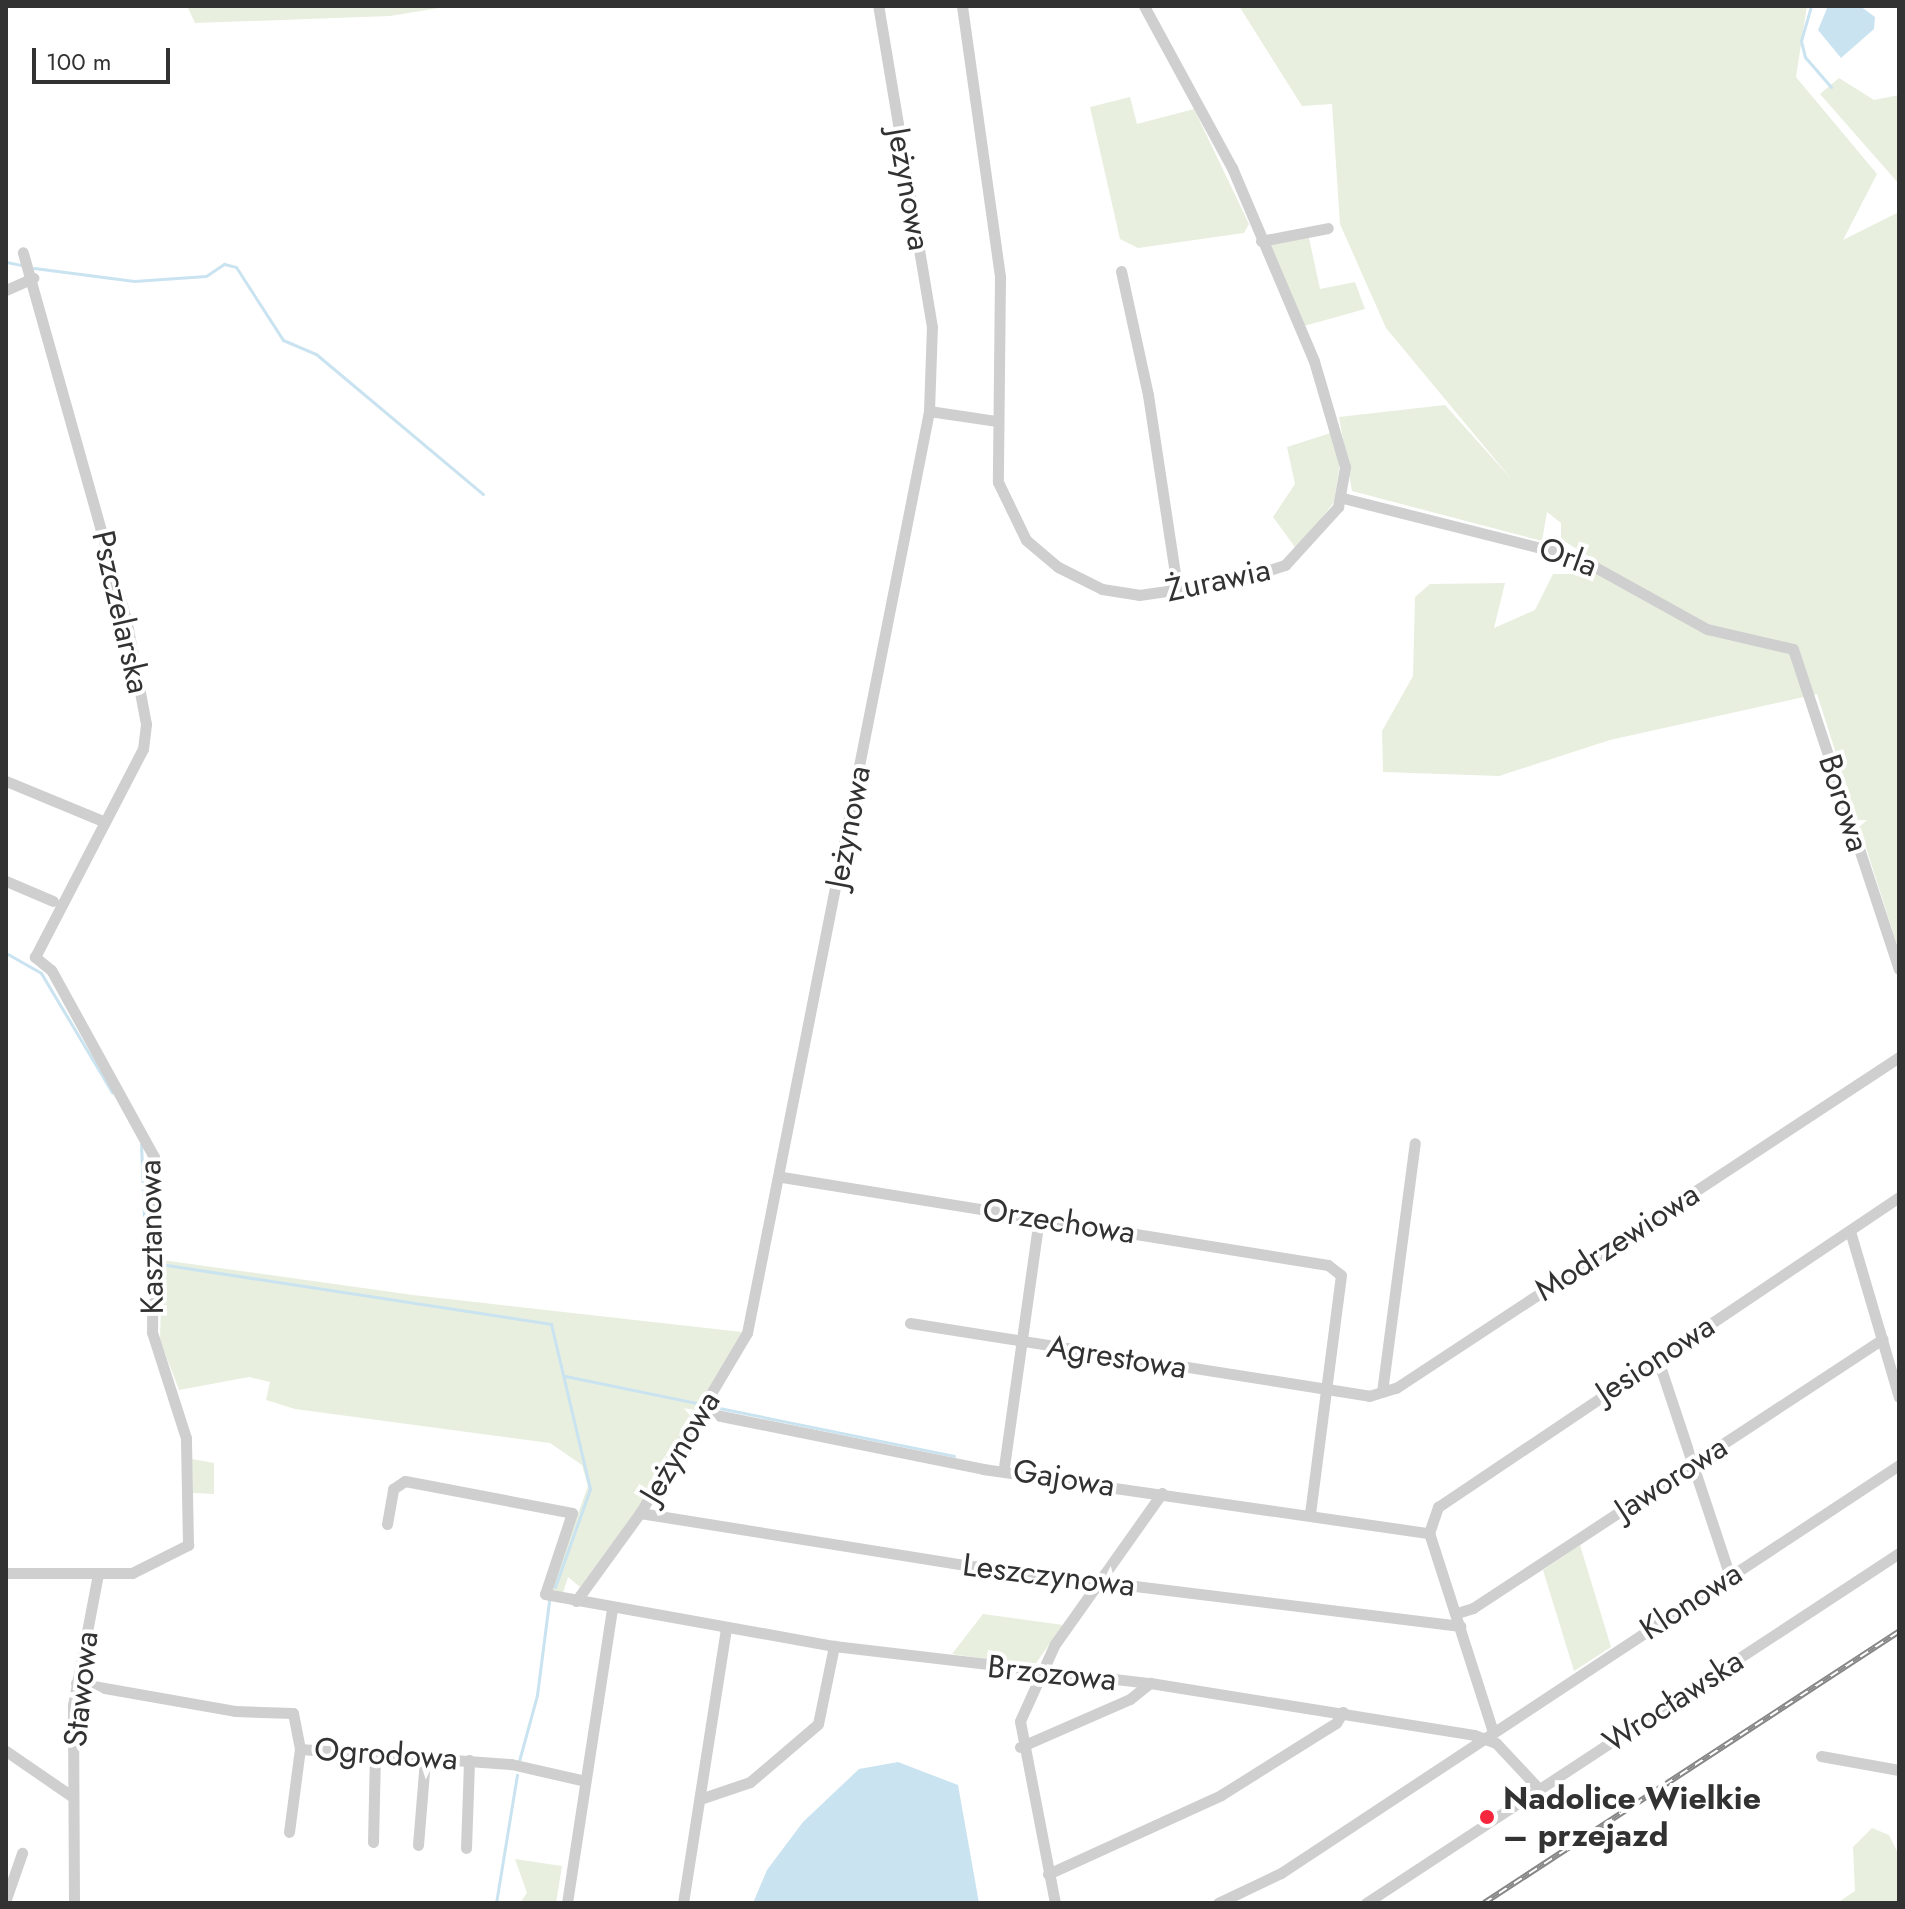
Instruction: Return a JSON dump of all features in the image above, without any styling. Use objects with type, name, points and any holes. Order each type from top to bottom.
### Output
[{"type":"street","name":"Jeżynowa","points":[[576,1601],[640,1513],[747,1333],[782,1177],[929,411],[932,327],[878,6]]},
{"type":"street","name":"Żurawia","points":[[962,6],[1000,276],[1004,373],[997,421],[998,482],[1026,540],[1058,567],[1102,589],[1178,593],[1274,572],[1317,537],[1343,498]]},
{"type":"street","points":[[1144,6],[1232,168],[1338,426],[1343,498]]},
{"type":"street","points":[[1261,241],[1328,228]]},
{"type":"street","name":"Pszczelarska","points":[[23,252],[33,278],[143,694],[143,749],[35,957]]},
{"type":"street","points":[[1121,271],[1148,395],[1178,593]]},
{"type":"street","points":[[6,290],[33,278]]},
{"type":"street","points":[[929,411],[997,421]]},
{"type":"street","name":"Orla","points":[[1343,498],[1577,557],[1707,629],[1782,645]]},
{"type":"street","name":"Borowa","points":[[1782,645],[1793,649],[1807,682],[1899,969]]},
{"type":"street","points":[[6,781],[105,822]]},
{"type":"street","points":[[6,881],[53,901]]},
{"type":"street","name":"Kasztanowa","points":[[35,957],[51,970],[154,1157],[152,1332],[186,1438],[188,1545],[132,1573],[98,1574]]},
{"type":"street","name":"Modrzewiowa","points":[[1382,1392],[1899,1057]]},
{"type":"street","points":[[1310,1515],[1325,1390],[1382,1392],[1415,1143]]},
{"type":"street","name":"Orzechowa","points":[[782,1177],[1334,1270],[1341,1275],[1325,1390]]},
{"type":"street","name":"Jesionowa","points":[[1429,1533],[1438,1507],[1459,1489],[1899,1197]]},
{"type":"street","points":[[1004,1467],[1039,1218]]},
{"type":"street","points":[[1850,1231],[1899,1397]]},
{"type":"street","name":"Agrestowa","points":[[910,1323],[1325,1390]]},
{"type":"street","name":"Jaworowa","points":[[1457,1613],[1883,1339]]},
{"type":"street","points":[[1657,1357],[1730,1576]]},
{"type":"street","name":"Gajowa","points":[[701,1412],[983,1469],[1004,1467],[1429,1533]]},
{"type":"street","name":"Klonowa","points":[[1218,1903],[1281,1873],[1899,1465]]},
{"type":"street","name":"Brzozowa","points":[[387,1524],[393,1489],[405,1481],[572,1513],[545,1594],[834,1646],[1039,1673],[1150,1683],[1488,1735],[1539,1789]]},
{"type":"street","points":[[1055,1903],[1020,1747],[1020,1721],[1039,1673],[1162,1493]]},
{"type":"street","name":"Leszczynowa","points":[[640,1513],[1102,1583],[1460,1626]]},
{"type":"street","points":[[1429,1533],[1457,1613],[1488,1735]]},
{"type":"street","name":"Wrocławska","points":[[1366,1903],[1899,1553]]},
{"type":"street","points":[[6,1573],[98,1574]]},
{"type":"street","name":"Stawowa","points":[[74,1903],[76,1683],[98,1574]]},
{"type":"street","points":[[567,1903],[612,1608]]},
{"type":"street","points":[[683,1903],[726,1627]]},
{"type":"street","points":[[700,1799],[762,1774],[818,1724],[834,1646]]},
{"type":"street","name":"Ogrodowa","points":[[76,1683],[235,1711],[293,1713],[300,1749],[469,1760],[585,1781]]},
{"type":"street","points":[[1020,1747],[1130,1699],[1150,1683]]},
{"type":"street","points":[[1048,1874],[1232,1790],[1336,1723],[1343,1712]]},
{"type":"street","points":[[289,1832],[300,1749]]},
{"type":"street","points":[[6,1751],[73,1797]]},
{"type":"street","points":[[373,1842],[375,1754]]},
{"type":"street","points":[[1821,1756],[1899,1770]]},
{"type":"street","points":[[418,1845],[425,1759]]},
{"type":"street","points":[[466,1848],[469,1760]]},
{"type":"street","points":[[6,1899],[22,1853]]},
{"type":"green space","points":[[187,6],[451,6],[390,16],[195,23]]},
{"type":"green space","points":[[1239,6],[1807,6],[1796,77],[1877,174],[1843,240],[1899,212],[1899,951],[1817,694],[1610,740],[1499,776],[1383,772],[1382,731],[1413,676],[1415,597],[1430,584],[1505,583],[1494,628],[1535,610],[1553,574],[1571,574],[1574,562],[1591,558],[1561,539],[1561,523],[1547,512],[1542,541],[1352,491],[1339,417],[1445,405],[1513,481],[1386,328],[1340,224],[1332,104],[1302,106]]},
{"type":"green space","points":[[1839,78],[1874,100],[1899,95],[1899,184],[1820,94]]},
{"type":"green space","points":[[1130,97],[1137,124],[1194,109],[1249,224],[1244,233],[1138,248],[1120,239],[1090,107]]},
{"type":"green space","points":[[1309,238],[1320,289],[1355,282],[1365,309],[1304,326],[1269,249],[1272,243]]},
{"type":"green space","points":[[1337,431],[1341,456],[1334,502],[1297,550],[1273,517],[1295,484],[1287,447]]},
{"type":"green space","points":[[162,1260],[413,1295],[742,1332],[635,1512],[580,1587],[568,1577],[563,1593],[550,1590],[588,1486],[582,1465],[550,1443],[295,1409],[266,1400],[270,1382],[249,1377],[179,1390],[160,1340]]},
{"type":"green space","points":[[192,1459],[214,1463],[214,1494],[193,1493]]},
{"type":"green space","points":[[1580,1545],[1611,1647],[1574,1671],[1543,1570]]},
{"type":"green space","points":[[983,1614],[1063,1625],[1034,1666],[952,1654]]},
{"type":"green space","points":[[1872,1828],[1889,1835],[1899,1855],[1899,1903],[1837,1903],[1855,1891],[1853,1847]]},
{"type":"green space","points":[[515,1859],[562,1866],[556,1903],[520,1903],[527,1893]]},
{"type":"water","points":[[1828,6],[1860,6],[1875,17],[1874,29],[1841,58],[1818,30]]},
{"type":"water","points":[[898,1762],[958,1785],[979,1903],[753,1903],[767,1870],[803,1822],[859,1769]]},
{"type":"waterway","points":[[1811,6],[1801,41],[1805,57],[1831,87]]},
{"type":"waterway","points":[[6,262],[21,265]]},
{"type":"waterway","points":[[34,268],[134,281],[206,276],[224,264],[236,267],[283,340],[316,354],[483,494]]},
{"type":"waterway","points":[[6,953],[41,973],[112,1092]]},
{"type":"waterway","points":[[141,1144],[146,1261]]},
{"type":"waterway","points":[[160,1264],[551,1324],[590,1489],[555,1587]]},
{"type":"waterway","points":[[565,1376],[697,1403]]},
{"type":"waterway","points":[[714,1407],[954,1456]]},
{"type":"waterway","points":[[519,1761],[537,1695],[549,1601]]},
{"type":"waterway","points":[[496,1903],[517,1775]]},
{"type":"railway","points":[[1484,1903],[1899,1631]]},
{"type":"place","name":"Nadolice Wielkie – przejazd","points":[[1487,1817]]}]
